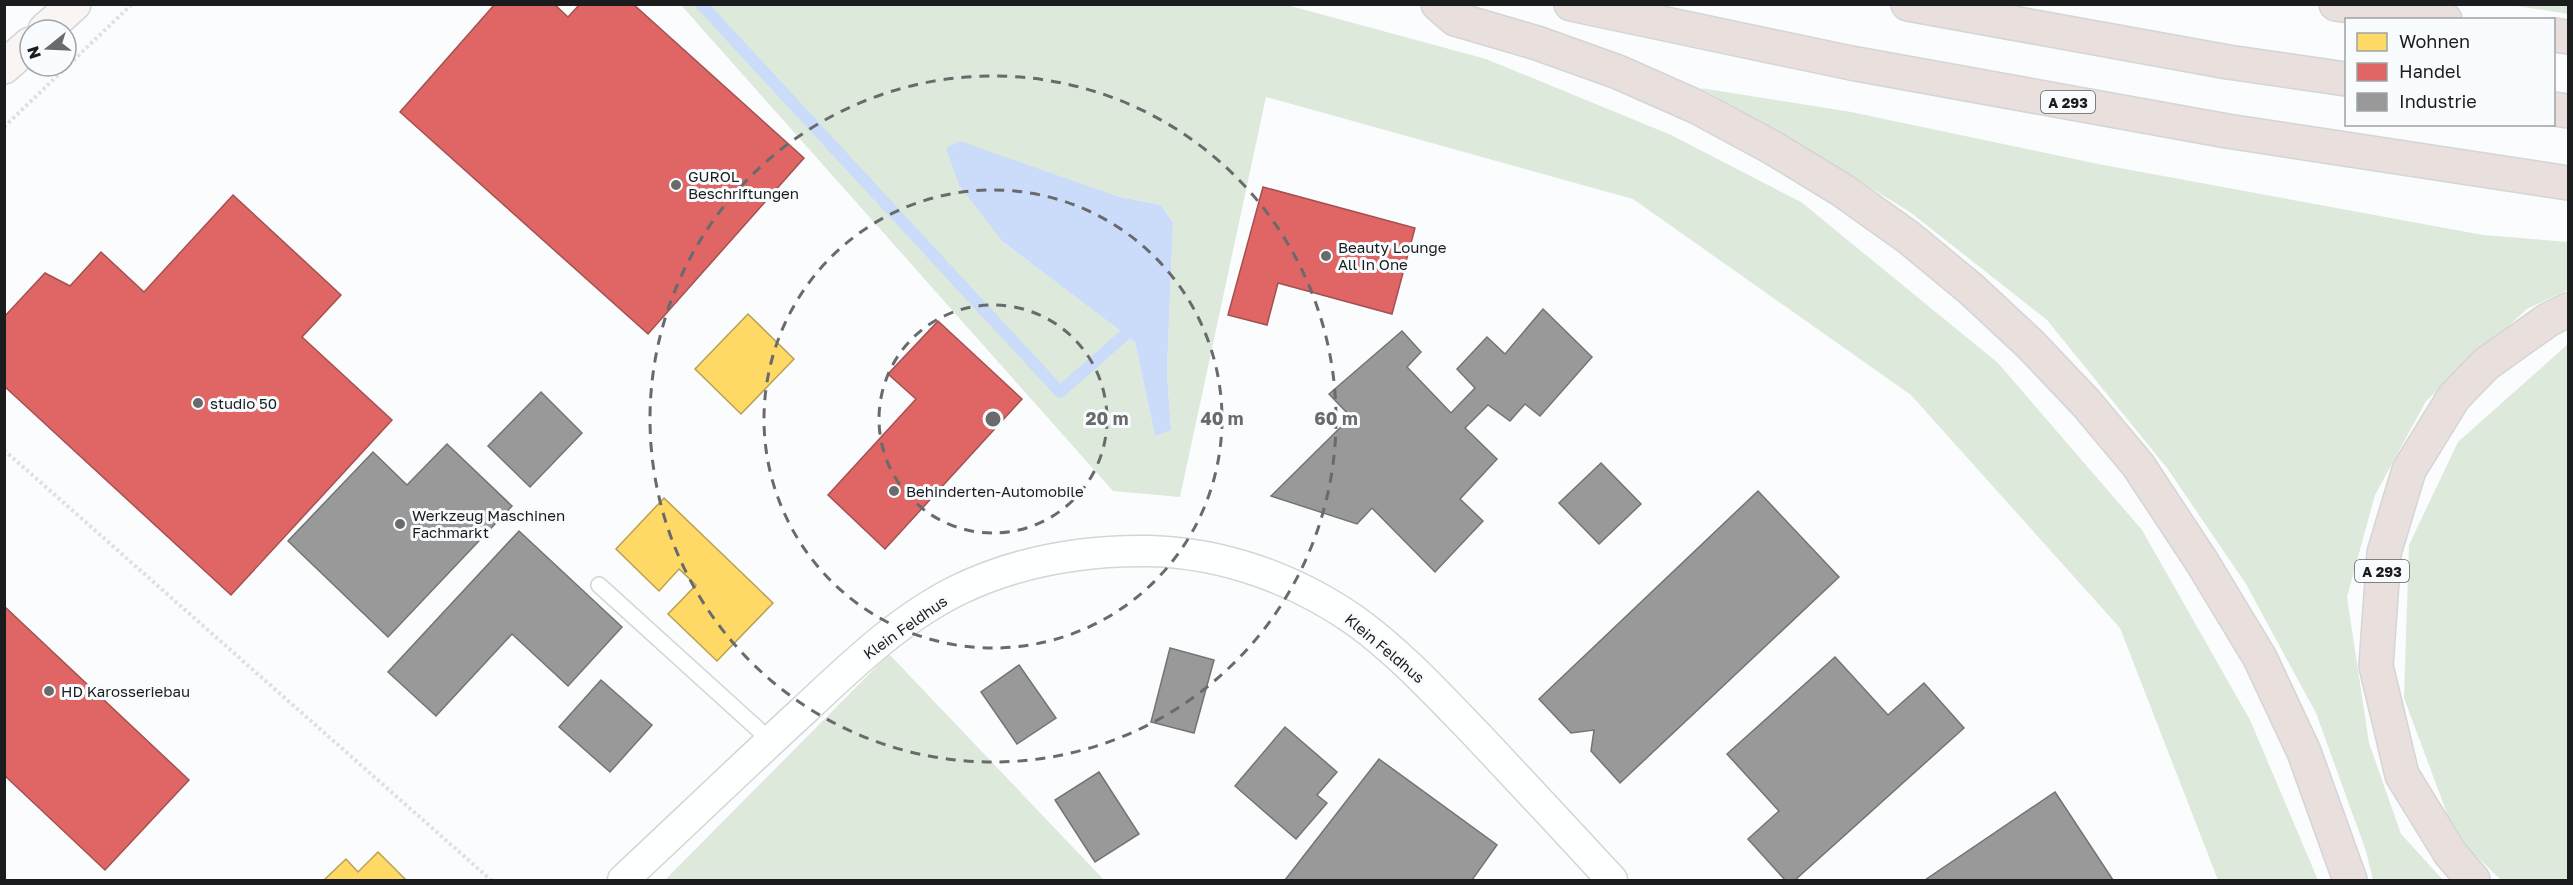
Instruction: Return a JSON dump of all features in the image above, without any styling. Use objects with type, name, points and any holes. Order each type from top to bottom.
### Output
[{"type":"highway","points":[[1438,4],[1455,19],[1537,43],[1618,72],[1697,107],[1773,147],[1842,190],[1908,237],[1971,289],[2030,344],[2086,403],[2138,465],[2202,562],[2260,658],[2304,752],[2350,880]]},
{"type":"highway","name":"A 293","points":[[1571,4],[1851,63],[2226,131],[2568,183]]},
{"type":"highway","points":[[1908,4],[2228,62],[2345,79]]},
{"type":"highway","points":[[2336,4],[2431,18]]},
{"type":"highway","name":"A 293","points":[[2473,880],[2450,853],[2402,775],[2376,666],[2384,553],[2409,470],[2454,397],[2486,364],[2548,320],[2568,310]]},
{"type":"street","points":[[58,18],[74,4]]},
{"type":"street","points":[[4,67],[18,55]]},
{"type":"street","name":"Klein Feldhus","points":[[623,880],[863,656],[924,610],[958,590],[1022,567],[1078,554],[1122,551],[1191,555],[1238,565],[1274,577],[1325,602],[1374,635],[1405,661],[1612,880]]},
{"type":"lane","points":[[599,585],[771,741]]},
{"type":"path","points":[[4,127],[132,4]]},
{"type":"path","points":[[4,450],[491,880]]},
{"type":"green space","points":[[681,5],[1287,5],[1486,59],[1671,135],[1801,202],[1998,363],[2142,530],[2250,720],[2318,880],[2218,880],[2120,628],[1911,395],[1633,199],[1266,97],[1180,497],[1113,491]],"holes":[[[1116,196],[1161,205],[1173,223],[1167,372],[1171,429],[1155,436],[1135,342],[1003,242]]]},
{"type":"green space","points":[[2511,5],[2568,5],[2568,14]]},
{"type":"green space","points":[[1701,88],[1851,112],[2098,164],[2483,235],[2568,242],[2568,290],[2527,309],[2426,401],[2375,495],[2347,597],[2369,743],[2401,834],[2443,880],[2373,880],[2366,851],[2316,713],[2246,584],[2167,468],[2047,320],[1910,212]]},
{"type":"green space","points":[[2568,344],[2568,880],[2501,880],[2455,835],[2404,698],[2409,545],[2458,442]]},
{"type":"green space","points":[[889,654],[1104,880],[665,880]]},
{"type":"water","points":[[960,141],[1116,196],[1161,205],[1173,223],[1167,372],[1171,430],[1155,436],[1135,342],[1003,242],[959,185],[946,148]]},
{"type":"building: Wohnen","points":[[748,314],[794,359],[741,414],[695,369]]},
{"type":"building: Wohnen","points":[[664,498],[773,603],[717,661],[668,614],[696,585],[679,569],[659,591],[616,549]]},
{"type":"building: Wohnen","points":[[378,852],[406,880],[324,880],[346,859],[358,872]]},
{"type":"building: Handel","points":[[495,4],[554,4],[568,17],[580,4],[633,4],[804,158],[648,334],[400,112]]},
{"type":"building: Handel","name":"Beauty Lounge All In One","points":[[1263,187],[1415,228],[1392,314],[1278,283],[1267,325],[1228,315]]},
{"type":"building: Handel","name":"studio 50","points":[[233,195],[341,295],[302,337],[392,420],[231,595],[4,386],[4,317],[45,273],[70,286],[101,252],[144,292]]},
{"type":"building: Handel","points":[[938,321],[1022,399],[885,549],[828,495],[916,399],[888,374]]},
{"type":"building: Handel","name":"HD Karosseriebau","points":[[4,606],[189,780],[105,870],[4,775]]},
{"type":"building: Industrie","points":[[1543,309],[1592,357],[1540,416],[1525,404],[1510,421],[1488,405],[1465,428],[1497,459],[1460,499],[1483,521],[1435,572],[1372,508],[1357,524],[1271,496],[1351,417],[1329,394],[1402,331],[1421,352],[1407,367],[1451,413],[1475,388],[1457,369],[1487,337],[1505,354]]},
{"type":"building: Industrie","points":[[541,392],[582,433],[530,487],[488,446]]},
{"type":"building: Industrie","name":"Werkzeug Maschinen Fachmarkt","points":[[447,444],[512,506],[388,637],[288,541],[373,452],[407,485]]},
{"type":"building: Industrie","points":[[1601,463],[1641,504],[1599,544],[1559,503]]},
{"type":"building: Industrie","points":[[1758,491],[1839,577],[1620,783],[1591,751],[1594,730],[1571,733],[1539,699]]},
{"type":"building: Industrie","points":[[519,531],[622,627],[568,686],[512,634],[436,716],[388,672]]},
{"type":"building: Industrie","points":[[1170,648],[1214,660],[1194,733],[1151,722]]},
{"type":"building: Industrie","points":[[1835,657],[1888,715],[1924,683],[1964,728],[1795,880],[1785,880],[1748,839],[1779,811],[1727,754]]},
{"type":"building: Industrie","points":[[1019,665],[1056,718],[1017,744],[981,692]]},
{"type":"building: Industrie","points":[[601,680],[652,725],[610,772],[559,727]]},
{"type":"building: Industrie","points":[[1285,727],[1337,772],[1317,795],[1327,803],[1296,839],[1235,786]]},
{"type":"building: Industrie","points":[[1379,759],[1497,845],[1472,880],[1285,880]]},
{"type":"building: Industrie","points":[[1099,772],[1139,834],[1095,862],[1055,800]]},
{"type":"building: Industrie","points":[[2055,792],[2113,880],[1925,880]]},
{"type":"waterway","points":[[701,4],[1060,392],[1136,325]]},
{"type":"place","name":"GUROL Beschriftungen","points":[[676,185]]},
{"type":"place","name":"Beauty Lounge All In One","points":[[1326,256]]},
{"type":"place","name":"studio 50","points":[[198,403]]},
{"type":"place","name":"Behinderten-Automobile","points":[[894,491]]},
{"type":"place","name":"Werkzeug Maschinen Fachmarkt","points":[[400,524]]},
{"type":"place","name":"HD Karosseriebau","points":[[49,691]]}]
